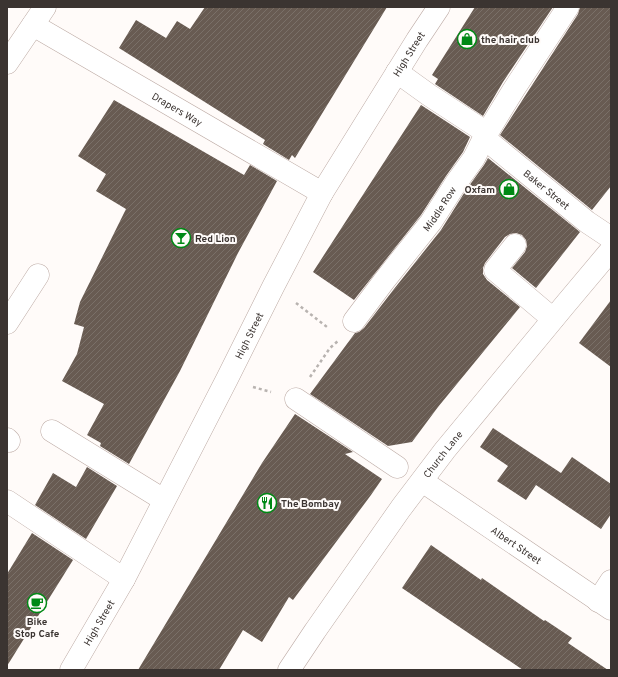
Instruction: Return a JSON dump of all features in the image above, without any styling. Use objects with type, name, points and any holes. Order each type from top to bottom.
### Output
[{"type":"street","points":[[7,62],[45,7]]},
{"type":"street","name":"High Street","points":[[71,670],[124,578],[322,193],[439,7]]},
{"type":"street","name":"Middle Row","points":[[348,330],[384,281],[432,222],[456,183],[474,158],[514,89],[568,7]]},
{"type":"street","name":"Drapers Way","points":[[33,25],[322,193]]},
{"type":"street","name":"Baker Street","points":[[397,72],[486,135],[586,222],[611,238]]},
{"type":"street","points":[[515,245],[495,270],[553,319]]},
{"type":"street","name":"Church Lane","points":[[289,670],[396,514],[445,450],[611,250]]},
{"type":"street","points":[[7,323],[38,275]]},
{"type":"street","points":[[296,399],[397,467]]},
{"type":"street","points":[[52,431],[164,500]]},
{"type":"street","name":"Albert Street","points":[[422,481],[605,605]]},
{"type":"street","points":[[7,502],[124,578]]},
{"type":"street","points":[[605,605],[611,582]]},
{"type":"path","points":[[227,379],[296,399],[330,348],[348,330],[273,286]]},
{"type":"building","points":[[205,7],[387,7],[295,158],[292,155],[289,160],[263,144],[265,140],[119,48],[136,20],[166,38],[177,21],[190,29]]},
{"type":"building","points":[[475,7],[553,7],[503,82],[483,116],[435,84],[438,79],[432,75]]},
{"type":"building","points":[[580,7],[611,7],[611,186],[592,210],[500,135],[578,14]]},
{"type":"building","points":[[114,100],[244,175],[250,165],[277,181],[238,253],[180,371],[129,464],[100,446],[101,443],[87,435],[104,404],[62,381],[77,354],[84,327],[74,324],[80,302],[126,209],[96,191],[106,174],[78,156]]},
{"type":"building","points":[[421,105],[470,137],[463,152],[421,215],[354,300],[313,272]]},
{"type":"building","points":[[488,158],[580,232],[536,288],[512,268],[525,252],[527,246],[526,240],[522,235],[516,233],[505,237],[485,263],[483,274],[487,280],[520,307],[438,407],[412,442],[388,446],[310,394],[355,333],[364,328],[441,230]]},
{"type":"building","points":[[611,300],[611,367],[579,343]]},
{"type":"building","points":[[295,414],[353,452],[345,454],[382,479],[293,600],[289,597],[262,642],[243,630],[219,670],[138,670],[262,463]]},
{"type":"building","points":[[493,428],[561,473],[572,457],[611,484],[611,514],[601,529],[536,485],[526,500],[497,481],[508,466],[480,447]]},
{"type":"building","points":[[87,467],[117,486],[86,539],[35,505],[53,473],[76,487]]},
{"type":"building","points":[[32,533],[73,560],[7,666],[7,574]]},
{"type":"building","points":[[431,545],[481,580],[482,578],[544,621],[545,620],[572,638],[568,643],[608,670],[523,670],[402,588]]},
{"type":"place","name":"the hair club","points":[[467,39]]},
{"type":"place","name":"Oxfam","points":[[509,189]]},
{"type":"place","name":"Red Lion","points":[[181,238]]},
{"type":"place","name":"The Bombay","points":[[267,503]]},
{"type":"place","name":"Bike Stop Cafe","points":[[37,603]]}]
